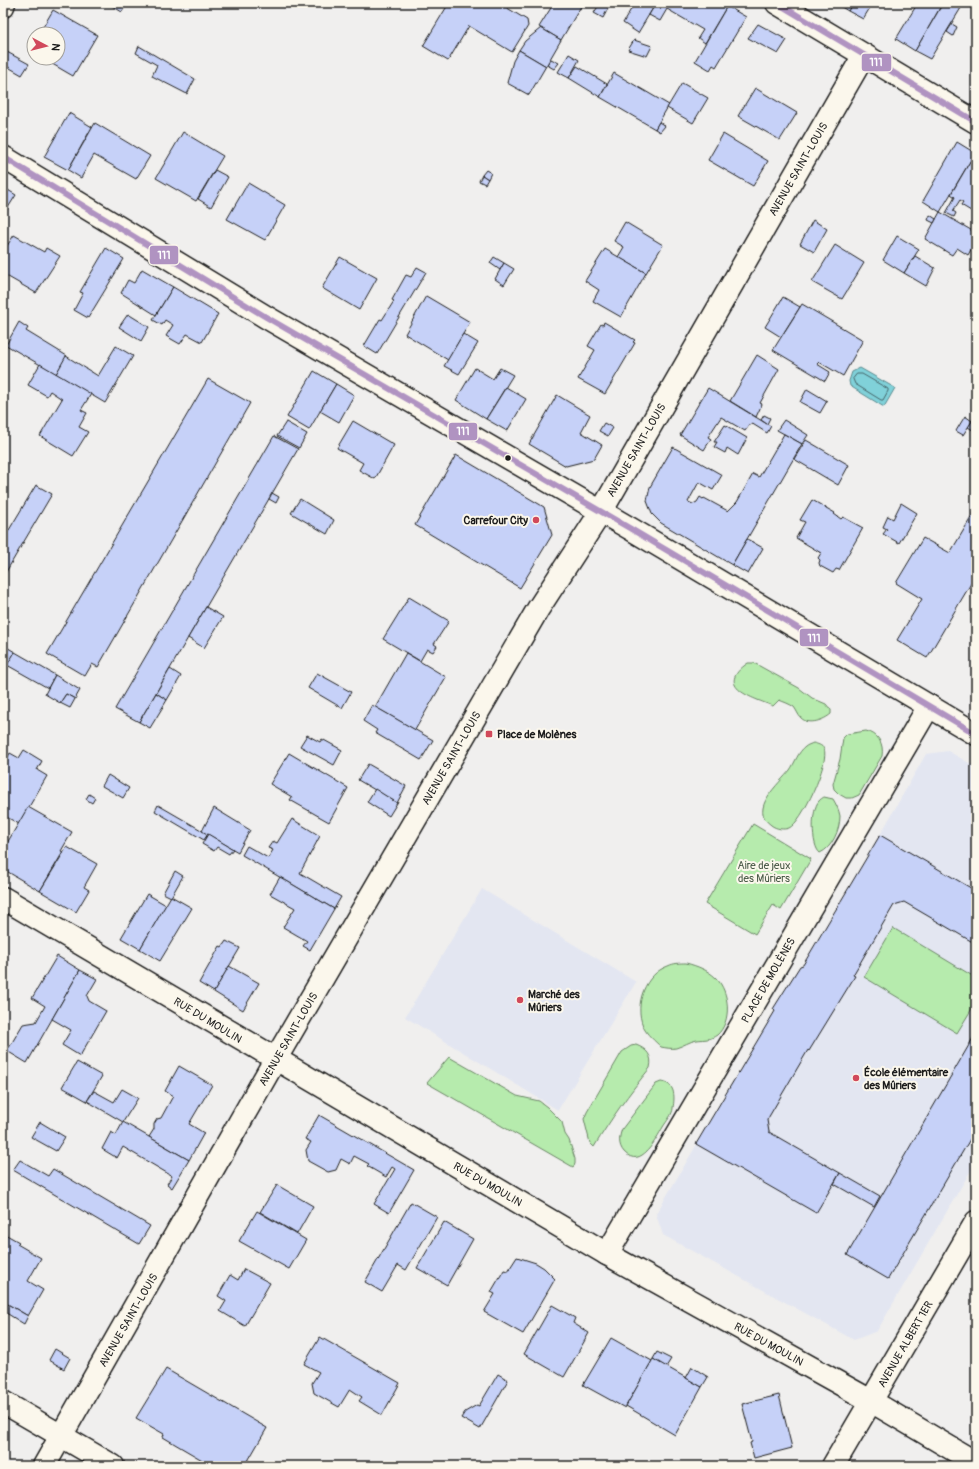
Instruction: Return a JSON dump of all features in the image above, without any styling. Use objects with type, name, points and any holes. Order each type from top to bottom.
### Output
[{"type":"street","points":[[777,3],[976,122]]},
{"type":"street","name":"AVENUE SAINT-LOUIS","points":[[44,1466],[275,1060],[538,609],[601,512],[864,55]]},
{"type":"street","points":[[3,157],[266,317],[601,512],[976,734]]},
{"type":"street","name":"PLACE DE MOLÈNES","points":[[607,1254],[929,706]]},
{"type":"street","name":"RUE DU MOULIN","points":[[3,898],[275,1060],[607,1254],[871,1401],[976,1463]]},
{"type":"street","name":"AVENUE ALBERT 1ER","points":[[833,1466],[976,1222]]},
{"type":"street","points":[[3,1402],[112,1466]]},
{"type":"shaded area","name":"École élémentaire des Mûriers","points":[[948,751],[976,767],[976,1172],[971,1170],[877,1331],[854,1340],[663,1235],[656,1214],[775,1011],[773,1009],[800,966],[803,965],[926,754]]},
{"type":"shaded area","name":"Marché des Mûriers","points":[[482,889],[636,982],[558,1110],[405,1017]]},
{"type":"green space","points":[[748,663],[754,663],[799,688],[812,698],[826,704],[831,710],[831,714],[821,720],[808,722],[799,716],[794,707],[787,703],[779,700],[773,706],[747,695],[735,685],[734,679],[738,671]]},
{"type":"green space","points":[[866,731],[874,734],[881,743],[882,756],[859,795],[852,798],[846,798],[834,789],[833,784],[840,759],[843,738],[847,734]]},
{"type":"green space","points":[[813,743],[824,749],[825,756],[814,791],[801,815],[794,824],[787,829],[775,827],[765,819],[763,812],[764,804],[773,789],[790,770],[800,752],[806,746]]},
{"type":"green space","points":[[824,797],[833,799],[839,812],[840,821],[837,833],[832,843],[820,853],[815,843],[813,819],[816,805]]},
{"type":"green space","name":"Aire de jeux des Mûriers","points":[[753,824],[811,859],[781,910],[773,905],[755,934],[705,904]]},
{"type":"green space","points":[[893,928],[976,978],[976,1002],[957,1033],[864,977]]},
{"type":"green space","points":[[686,963],[698,967],[713,975],[721,984],[727,1007],[725,1023],[717,1035],[712,1038],[694,1041],[676,1048],[661,1047],[648,1035],[644,1029],[640,1008],[641,999],[648,983],[660,970],[672,964]]},
{"type":"green space","points":[[636,1045],[646,1051],[650,1057],[650,1068],[620,1106],[594,1147],[590,1143],[584,1119],[622,1052],[631,1046]]},
{"type":"green space","points":[[449,1057],[517,1096],[539,1101],[547,1107],[562,1122],[575,1159],[575,1164],[573,1167],[427,1083]]},
{"type":"green space","points":[[661,1082],[669,1085],[673,1091],[674,1099],[672,1113],[647,1151],[642,1155],[630,1157],[624,1152],[620,1144],[622,1129],[656,1084]]},
{"type":"water","points":[[860,368],[895,388],[884,407],[850,386],[849,381],[852,372]]},
{"type":"building","points":[[107,3],[127,3],[122,12]]},
{"type":"building","points":[[449,3],[499,3],[527,20],[528,26],[512,52],[469,26],[448,61],[423,46]]},
{"type":"building","points":[[554,3],[583,3],[561,40],[539,27]]},
{"type":"building","points":[[600,3],[611,3],[603,18],[594,13]]},
{"type":"building","points":[[632,3],[656,3],[638,33],[623,23],[634,4]]},
{"type":"building","points":[[656,3],[723,3],[727,6],[705,43],[698,38],[703,30],[667,9],[660,21],[649,15]]},
{"type":"building","points":[[835,3],[853,3],[848,11]]},
{"type":"building","points":[[853,3],[873,3],[863,19],[848,11]]},
{"type":"building","points":[[921,3],[937,3],[941,6],[915,51],[896,39],[916,6],[918,7]]},
{"type":"building","points":[[943,3],[964,3],[930,59],[915,51]]},
{"type":"building","points":[[727,6],[746,17],[716,67],[713,65],[710,70],[695,61]]},
{"type":"building","points":[[53,10],[97,35],[73,76],[56,66],[66,66],[66,26],[44,26]]},
{"type":"building","points":[[758,24],[787,40],[778,54],[748,38]]},
{"type":"building","points":[[952,24],[957,27],[953,36],[947,32]]},
{"type":"building","points":[[541,28],[561,40],[546,66],[519,50],[525,41]]},
{"type":"building","points":[[634,40],[652,46],[647,56],[628,50]]},
{"type":"building","points":[[139,46],[195,79],[187,94],[152,76],[157,65],[136,53]]},
{"type":"building","points":[[519,50],[546,66],[529,95],[507,83],[513,61]]},
{"type":"building","points":[[7,52],[26,62],[26,66],[28,66],[22,75],[3,64],[3,59]]},
{"type":"building","points":[[569,54],[579,60],[569,78],[558,72]]},
{"type":"building","points":[[551,59],[559,63],[554,69],[547,65]]},
{"type":"building","points":[[577,66],[607,84],[600,97],[569,78]]},
{"type":"building","points":[[614,73],[669,105],[655,129],[600,97]]},
{"type":"building","points":[[682,83],[708,98],[693,123],[667,108]]},
{"type":"building","points":[[755,88],[797,113],[780,140],[738,116]]},
{"type":"building","points":[[69,113],[92,127],[68,170],[44,157]]},
{"type":"building","points":[[659,122],[665,126],[660,132],[655,129]]},
{"type":"building","points":[[95,123],[150,156],[136,179],[94,155],[81,178],[68,170]]},
{"type":"building","points":[[183,132],[223,156],[196,201],[156,178]]},
{"type":"building","points":[[723,134],[768,161],[753,186],[708,160]]},
{"type":"building","points":[[957,142],[975,153],[940,212],[923,201]]},
{"type":"building","points":[[975,153],[976,214],[961,205],[963,202],[960,200],[953,211],[956,213],[954,217],[946,213],[955,197],[951,194]]},
{"type":"building","points":[[215,170],[228,177],[211,207],[198,199]]},
{"type":"building","points":[[486,170],[491,173],[488,179],[482,175]]},
{"type":"building","points":[[482,175],[488,179],[485,184],[479,181]]},
{"type":"building","points":[[248,183],[285,205],[265,240],[227,219]]},
{"type":"building","points":[[3,187],[16,195],[4,214],[3,213]]},
{"type":"building","points":[[940,212],[976,233],[976,241],[968,255],[957,248],[952,255],[925,239]]},
{"type":"building","points":[[930,215],[936,219],[934,223],[928,220]]},
{"type":"building","points":[[813,220],[827,229],[814,252],[800,244]]},
{"type":"building","points":[[625,222],[663,245],[646,273],[618,257],[624,247],[614,241]]},
{"type":"building","points":[[14,235],[44,252],[46,248],[60,256],[36,293],[3,274],[3,252]]},
{"type":"building","points":[[897,236],[919,249],[904,273],[883,260]]},
{"type":"building","points":[[835,245],[864,263],[842,299],[812,282]]},
{"type":"building","points":[[106,248],[124,259],[88,318],[74,310],[83,293],[80,292]]},
{"type":"building","points":[[605,249],[646,273],[621,317],[593,301],[599,290],[585,281]]},
{"type":"building","points":[[915,256],[935,268],[926,286],[904,273]]},
{"type":"building","points":[[340,257],[377,278],[359,310],[322,288]]},
{"type":"building","points":[[494,257],[504,263],[500,270],[490,263]]},
{"type":"building","points":[[504,263],[514,269],[504,285],[495,279]]},
{"type":"building","points":[[417,267],[426,272],[377,354],[364,346],[380,319],[382,320],[394,301],[392,300],[406,275],[411,277]]},
{"type":"building","points":[[142,269],[173,287],[156,315],[121,293],[128,280],[134,283]]},
{"type":"building","points":[[976,283],[976,294],[971,291]]},
{"type":"building","points":[[173,287],[218,314],[202,342],[187,334],[180,344],[166,336],[173,325],[165,320],[162,325],[153,320]]},
{"type":"building","points":[[426,296],[470,322],[448,360],[405,334]]},
{"type":"building","points":[[783,297],[800,307],[781,337],[765,327]]},
{"type":"building","points":[[802,304],[863,340],[843,376],[819,362],[817,364],[830,372],[825,381],[773,350]]},
{"type":"building","points":[[128,314],[149,327],[141,341],[119,327]]},
{"type":"building","points":[[19,322],[28,328],[26,331],[67,356],[56,374],[6,345]]},
{"type":"building","points":[[604,322],[635,340],[633,342],[635,343],[605,394],[578,379],[595,350],[588,346],[601,324],[603,325]]},
{"type":"building","points":[[463,334],[478,343],[459,374],[444,366]]},
{"type":"building","points":[[116,346],[133,356],[105,403],[56,374],[66,356],[98,376]]},
{"type":"building","points":[[757,355],[779,369],[760,403],[762,404],[756,417],[730,401]]},
{"type":"building","points":[[40,364],[91,394],[81,410],[87,413],[79,427],[88,432],[73,456],[40,436],[62,399],[50,391],[47,396],[28,385]]},
{"type":"building","points":[[475,368],[493,379],[500,368],[513,375],[486,419],[456,400]]},
{"type":"building","points":[[314,371],[336,384],[309,430],[287,417]]},
{"type":"building","points":[[208,379],[250,403],[98,667],[92,664],[85,676],[47,654]]},
{"type":"building","points":[[336,384],[354,395],[339,422],[320,411]]},
{"type":"building","points":[[506,387],[526,399],[507,431],[486,419]]},
{"type":"building","points":[[708,388],[771,426],[767,433],[751,423],[745,431],[721,417],[708,437],[711,439],[704,450],[680,435]]},
{"type":"building","points":[[807,389],[827,401],[820,413],[800,402]]},
{"type":"building","points":[[557,395],[590,415],[581,432],[602,445],[594,459],[566,466],[529,444]]},
{"type":"building","points":[[764,415],[770,418],[767,424],[761,420]]},
{"type":"building","points":[[976,415],[976,432],[968,427]]},
{"type":"building","points":[[965,416],[972,421],[963,435],[956,431]]},
{"type":"building","points":[[784,420],[808,435],[802,444],[777,430]]},
{"type":"building","points":[[353,421],[394,445],[375,479],[359,470],[363,463],[337,448]]},
{"type":"building","points":[[286,422],[307,434],[299,448],[277,436]]},
{"type":"building","points":[[604,423],[613,428],[608,436],[599,431]]},
{"type":"building","points":[[725,425],[747,438],[738,455],[727,448],[725,453],[714,447],[717,442],[714,442]]},
{"type":"building","points":[[784,434],[802,444],[732,565],[661,523],[652,514],[647,501],[650,487],[673,447],[722,475],[713,490],[699,482],[688,502],[693,504],[697,502],[700,497],[728,511],[737,502],[753,474],[759,477]]},
{"type":"building","points":[[274,436],[298,449],[139,722],[115,709]]},
{"type":"building","points":[[806,440],[849,465],[838,485],[794,459]]},
{"type":"building","points":[[456,455],[544,507],[552,535],[520,588],[415,525]]},
{"type":"building","points":[[36,485],[52,494],[3,577],[3,540]]},
{"type":"building","points":[[272,493],[279,497],[276,503],[269,499]]},
{"type":"building","points":[[300,499],[334,520],[327,534],[291,513]]},
{"type":"building","points":[[812,500],[835,513],[834,514],[841,519],[843,517],[863,528],[839,570],[836,569],[833,573],[820,566],[820,560],[818,558],[821,553],[796,538],[805,522],[800,520]]},
{"type":"building","points":[[901,503],[917,513],[899,543],[883,534],[887,529],[883,527],[888,516],[893,519]]},
{"type":"building","points":[[975,511],[976,575],[927,658],[897,640],[922,599],[896,583],[923,538],[950,553]]},
{"type":"building","points":[[747,539],[763,548],[748,574],[732,565]]},
{"type":"building","points":[[409,597],[449,621],[434,644],[437,646],[433,652],[427,649],[420,661],[383,639]]},
{"type":"building","points":[[206,607],[223,617],[204,648],[188,638]]},
{"type":"building","points":[[3,645],[15,652],[7,667],[3,665]]},
{"type":"building","points":[[15,652],[55,675],[48,688],[7,665]]},
{"type":"building","points":[[406,653],[446,677],[415,730],[375,707]]},
{"type":"building","points":[[170,669],[181,676],[167,700],[156,693]]},
{"type":"building","points":[[317,673],[351,692],[342,708],[308,688]]},
{"type":"building","points":[[55,675],[80,690],[75,699],[66,694],[60,703],[45,694]]},
{"type":"building","points":[[156,693],[167,700],[150,728],[139,722]]},
{"type":"building","points":[[66,694],[75,699],[70,708],[60,703]]},
{"type":"building","points":[[372,705],[433,740],[421,760],[375,733],[377,730],[363,721]]},
{"type":"building","points":[[307,735],[320,742],[322,739],[342,750],[334,765],[300,746]]},
{"type":"building","points":[[24,750],[42,761],[37,770],[47,776],[19,824],[3,815],[3,766],[10,753],[19,758]]},
{"type":"building","points":[[289,753],[348,788],[329,822],[290,800],[292,797],[270,784]]},
{"type":"building","points":[[368,764],[406,786],[397,803],[358,780]]},
{"type":"building","points":[[108,775],[129,788],[123,798],[102,786]]},
{"type":"building","points":[[375,789],[397,803],[389,816],[367,802]]},
{"type":"building","points":[[89,794],[95,798],[92,803],[86,799]]},
{"type":"building","points":[[158,805],[208,834],[204,840],[155,811]]},
{"type":"building","points":[[28,807],[72,832],[61,851],[63,852],[40,891],[3,869],[3,850]]},
{"type":"building","points":[[214,808],[250,830],[238,852],[202,831]]},
{"type":"building","points":[[292,819],[320,836],[300,873],[341,897],[334,909],[242,855],[247,846],[268,858],[273,850],[268,848],[273,841],[277,843]]},
{"type":"building","points":[[208,834],[233,849],[229,854],[217,847],[214,851],[202,844]]},
{"type":"building","points":[[880,835],[976,891],[976,944],[904,902],[894,905],[853,975],[855,976],[809,1051],[808,1050],[767,1120],[769,1132],[840,1173],[816,1213],[696,1144],[775,1011],[773,1009],[800,966],[803,965]]},
{"type":"building","points":[[67,847],[97,864],[84,887],[89,890],[76,912],[40,891]]},
{"type":"building","points":[[175,871],[183,876],[171,897],[163,893]]},
{"type":"building","points":[[280,877],[334,909],[310,950],[303,946],[307,941],[283,927],[295,908],[270,894]]},
{"type":"building","points":[[147,894],[166,905],[140,949],[121,938]]},
{"type":"building","points":[[171,896],[192,908],[160,961],[140,949]]},
{"type":"building","points":[[226,941],[240,948],[214,992],[199,983],[220,946],[222,947]]},
{"type":"building","points":[[57,956],[80,970],[27,1063],[7,1051],[23,1024],[36,1022],[45,1006],[32,998]]},
{"type":"building","points":[[229,966],[259,983],[243,1010],[214,992]]},
{"type":"building","points":[[80,970],[97,979],[87,996],[89,1001],[106,1011],[80,1056],[62,1045],[71,1030],[52,1019]]},
{"type":"building","points":[[976,1033],[976,1129],[888,1279],[847,1255]]},
{"type":"building","points":[[77,1062],[102,1076],[87,1101],[62,1087]]},
{"type":"building","points":[[179,1066],[212,1085],[189,1124],[204,1133],[189,1160],[149,1137],[154,1129],[154,1124],[157,1119],[161,1118],[173,1096],[165,1091]]},
{"type":"building","points":[[122,1089],[138,1098],[123,1122],[87,1101],[94,1091],[114,1102]]},
{"type":"building","points":[[319,1115],[414,1170],[389,1213],[374,1204],[395,1169],[392,1167],[386,1177],[367,1166],[369,1164],[354,1156],[350,1164],[341,1159],[336,1170],[328,1172],[308,1161],[306,1150],[311,1142],[305,1139]]},
{"type":"building","points":[[40,1122],[65,1137],[56,1151],[31,1137]]},
{"type":"building","points":[[123,1122],[189,1160],[172,1188],[167,1184],[172,1176],[123,1147],[117,1158],[102,1149],[111,1132],[116,1135]]},
{"type":"building","points":[[20,1160],[48,1176],[53,1169],[150,1226],[139,1244],[13,1170]]},
{"type":"building","points":[[840,1173],[880,1196],[874,1207],[834,1184]]},
{"type":"building","points":[[277,1185],[313,1206],[297,1234],[260,1212]]},
{"type":"building","points":[[411,1202],[437,1217],[406,1270],[398,1265],[382,1292],[365,1282]]},
{"type":"building","points":[[257,1211],[306,1240],[289,1269],[239,1241]]},
{"type":"building","points":[[444,1222],[473,1239],[447,1285],[417,1268]]},
{"type":"building","points":[[3,1233],[19,1242],[17,1244],[41,1258],[28,1281],[43,1290],[28,1316],[4,1302],[3,1304]]},
{"type":"building","points":[[517,1257],[536,1263],[544,1268],[555,1279],[523,1334],[484,1312],[495,1294],[491,1292],[504,1270],[508,1271]]},
{"type":"building","points":[[244,1269],[270,1283],[245,1326],[220,1311],[226,1301],[218,1296],[230,1275],[238,1280]]},
{"type":"building","points":[[4,1302],[28,1316],[24,1324],[3,1311]]},
{"type":"building","points":[[552,1305],[575,1318],[573,1323],[589,1333],[564,1377],[524,1354]]},
{"type":"building","points":[[320,1337],[400,1383],[382,1415],[359,1401],[362,1397],[350,1389],[339,1407],[314,1393],[312,1383],[319,1372],[304,1364]]},
{"type":"building","points":[[611,1338],[652,1361],[625,1408],[583,1385]]},
{"type":"building","points":[[55,1349],[70,1358],[64,1369],[49,1360]]},
{"type":"building","points":[[657,1352],[671,1359],[666,1367],[653,1359]]},
{"type":"building","points":[[653,1359],[702,1387],[675,1435],[626,1406]]},
{"type":"building","points":[[692,1367],[708,1377],[702,1387],[686,1378]]},
{"type":"building","points":[[166,1369],[267,1428],[245,1466],[219,1466],[211,1461],[209,1464],[163,1437],[164,1434],[136,1418]]},
{"type":"building","points":[[498,1374],[508,1380],[480,1429],[461,1418],[465,1412],[477,1405],[479,1406]]},
{"type":"building","points":[[779,1395],[792,1448],[754,1458],[750,1443],[752,1442],[742,1404]]},
{"type":"transit line","name":"111","points":[[777,3],[976,122]]},
{"type":"transit line","name":"111","points":[[3,157],[266,317],[631,529],[976,734]]},
{"type":"place","name":"Carrefour City","points":[[536,520]]},
{"type":"place","name":"Place de Molènes","points":[[489,734]]},
{"type":"place","name":"Marché des Mûriers","points":[[520,1000]]},
{"type":"place","name":"École élémentaire des Mûriers","points":[[856,1078]]}]
